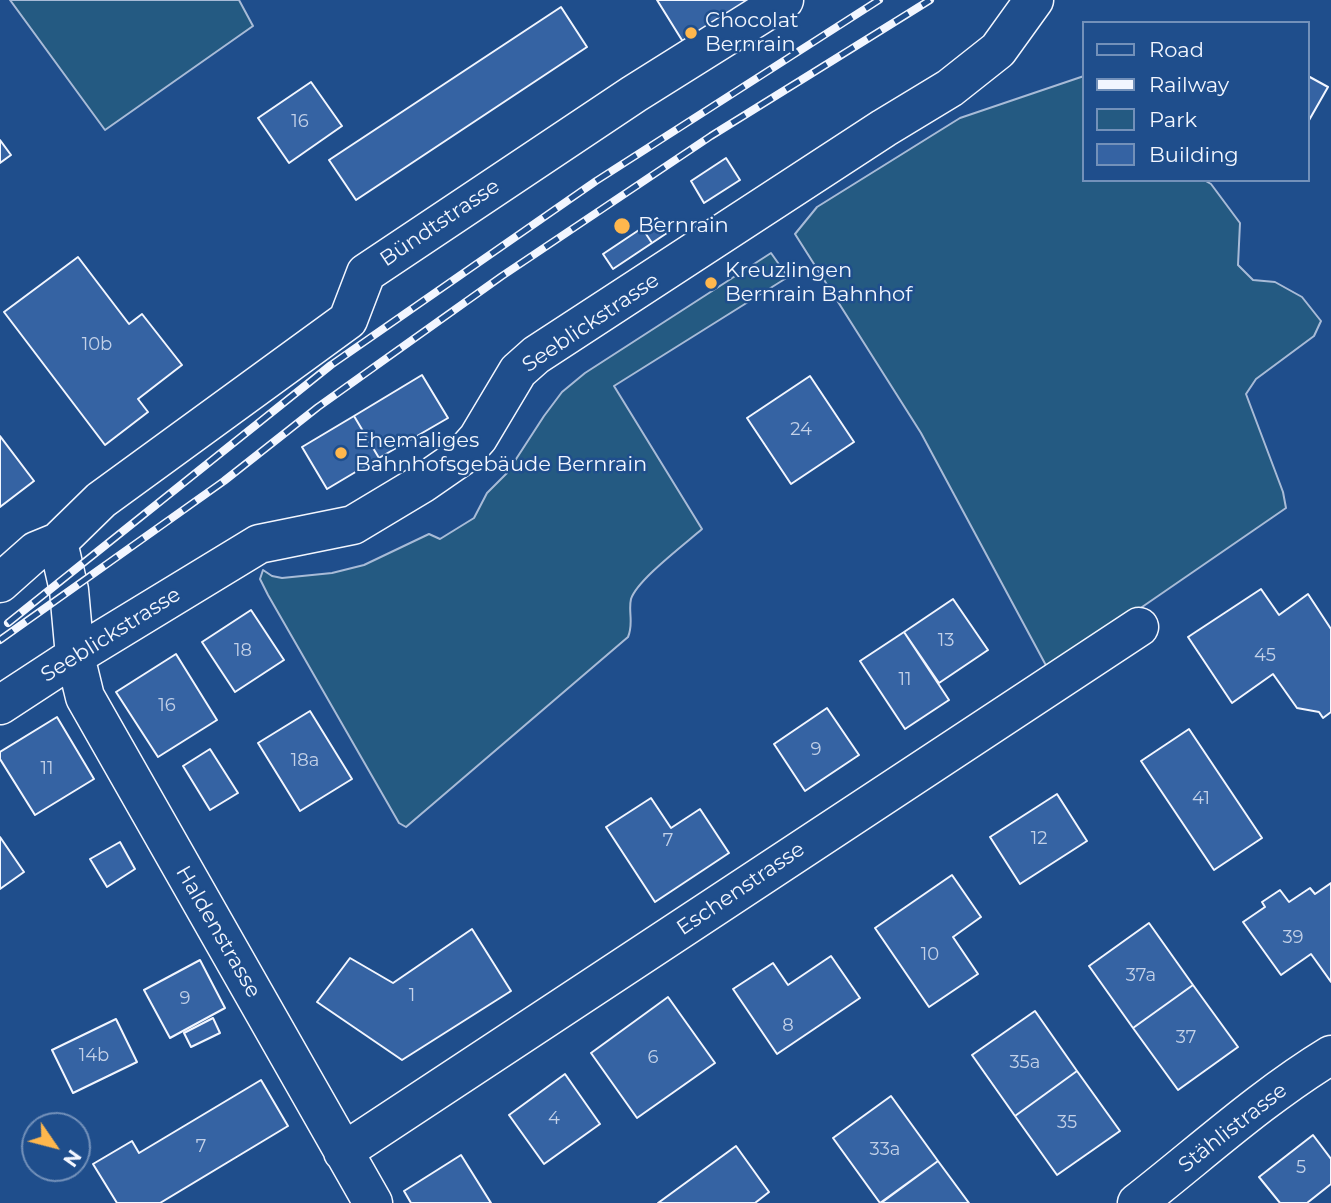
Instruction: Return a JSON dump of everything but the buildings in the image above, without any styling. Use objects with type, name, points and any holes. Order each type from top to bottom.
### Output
[{"type":"street","name":"Bündtstrasse","points":[[0,583],[36,551],[58,542],[101,500],[348,320],[366,272],[634,93],[784,0]]},
{"type":"street","name":"Seeblickstrasse","points":[[0,705],[259,544],[353,525],[423,483],[462,456],[478,438],[518,371],[536,355],[950,88],[998,50],[1034,0]]},
{"type":"street","points":[[58,542],[69,590],[75,656]]},
{"type":"street","name":"Eschenstrasse","points":[[343,1153],[1139,626]]},
{"type":"street","name":"Haldenstrasse","points":[[75,656],[85,697],[373,1203]]},
{"type":"street","name":"Stählistrasse","points":[[1137,1203],[1324,1072]]},
{"type":"green space","points":[[10,0],[239,0],[253,26],[105,130]]},
{"type":"green space","points":[[1082,77],[1082,182],[1211,184],[1240,223],[1238,265],[1253,280],[1275,282],[1302,297],[1321,321],[1314,336],[1256,379],[1246,394],[1283,492],[1286,508],[1049,671],[921,433],[795,234],[817,207],[960,118]]},
{"type":"green space","points":[[771,253],[788,277],[614,386],[702,529],[652,572],[635,591],[630,604],[631,627],[628,637],[406,827],[399,823],[268,595],[260,579],[263,570],[282,578],[332,573],[364,565],[429,534],[440,539],[474,518],[487,493],[507,473],[562,392],[585,373]]},
{"type":"railway","points":[[8,623],[331,365],[596,181],[879,0]]},
{"type":"railway","points":[[0,640],[224,481],[318,407],[502,276],[711,136],[930,0]]},
{"type":"place","name":"Chocolat Bernrain","points":[[691,33]]},
{"type":"place","name":"Bernrain","points":[[622,226]]},
{"type":"place","name":"Kreuzlingen Bernrain Bahnhof","points":[[711,283]]},
{"type":"place","name":"Ehemaliges Bahnhofsgebäude Bernrain","points":[[341,453]]}]
